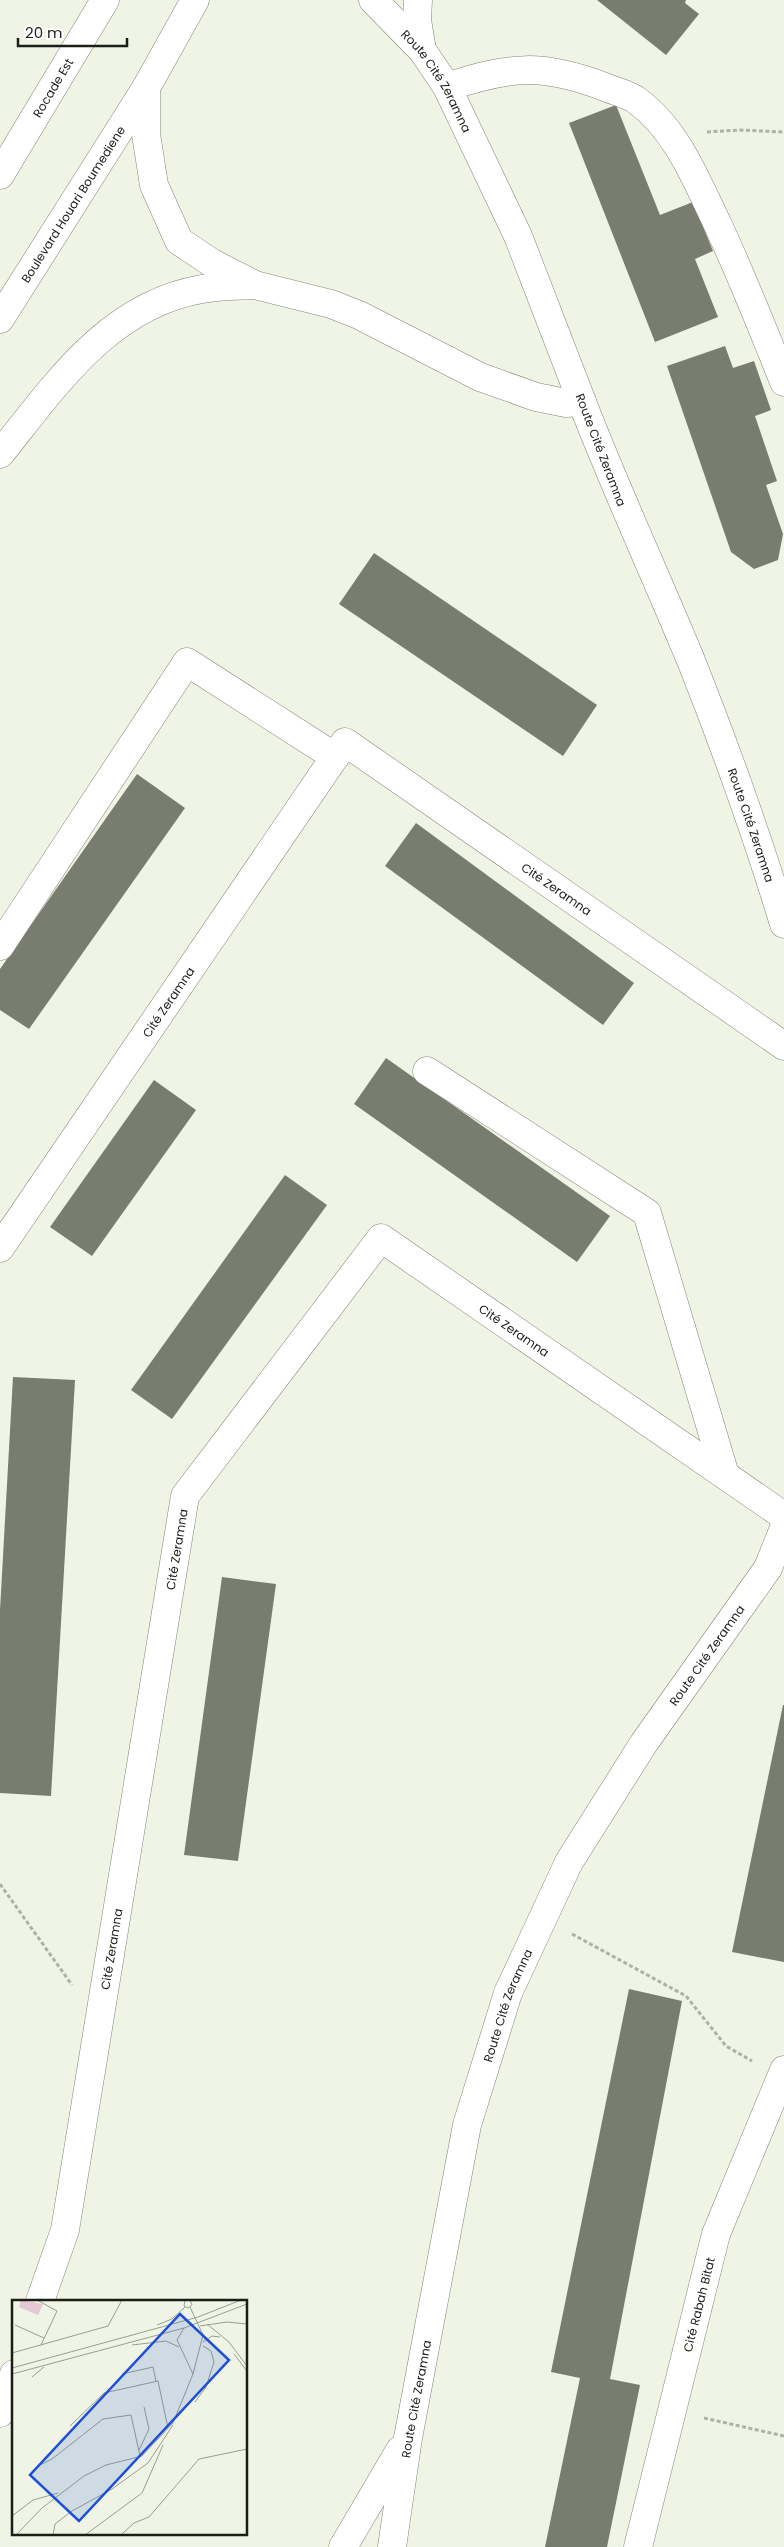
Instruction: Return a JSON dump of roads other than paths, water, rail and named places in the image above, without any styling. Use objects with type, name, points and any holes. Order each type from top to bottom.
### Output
[{"type":"main road","name":"Rocade Est","points":[[0,175],[104,0]]},
{"type":"main road","points":[[195,0],[146,88],[146,134],[154,185],[179,241],[212,263],[255,285],[331,304],[360,315],[392,330],[461,369],[523,394],[566,403],[582,402]]},
{"type":"main road","points":[[164,57],[215,0]]},
{"type":"main road","name":"Route Cité Zeramna","points":[[373,0],[422,50],[447,87],[518,236],[614,485],[692,663],[754,825],[784,924]]},
{"type":"main road","points":[[418,0],[417,20],[422,50]]},
{"type":"main road","points":[[447,87],[482,75],[522,68],[555,72],[581,78],[636,99],[672,135],[693,171],[746,287],[784,382]]},
{"type":"main road","name":"Boulevard Houari Boumediene","points":[[0,319],[146,88]]},
{"type":"main road","points":[[0,454],[72,365],[102,336],[142,309],[201,289],[255,285]]},
{"type":"main road","points":[[0,946],[187,662],[335,757]]},
{"type":"main road","name":"Cité Zeramna","points":[[0,1248],[345,742],[784,1046]]},
{"type":"main road","points":[[427,1071],[647,1213],[725,1475]]},
{"type":"main road","name":"Cité Zeramna","points":[[40,2300],[65,2230],[185,1496],[381,1238],[784,1516]]},
{"type":"main road","name":"Route Cité Zeramna","points":[[392,2547],[408,2438],[467,2125],[508,1993],[569,1862],[644,1743],[768,1568],[784,1528]]},
{"type":"main road","name":"Cité Rabah Bitat","points":[[638,2547],[716,2234],[784,2070]]},
{"type":"main road","points":[[0,2413],[12,2380]]},
{"type":"main road","points":[[343,2547],[408,2438]]}]
